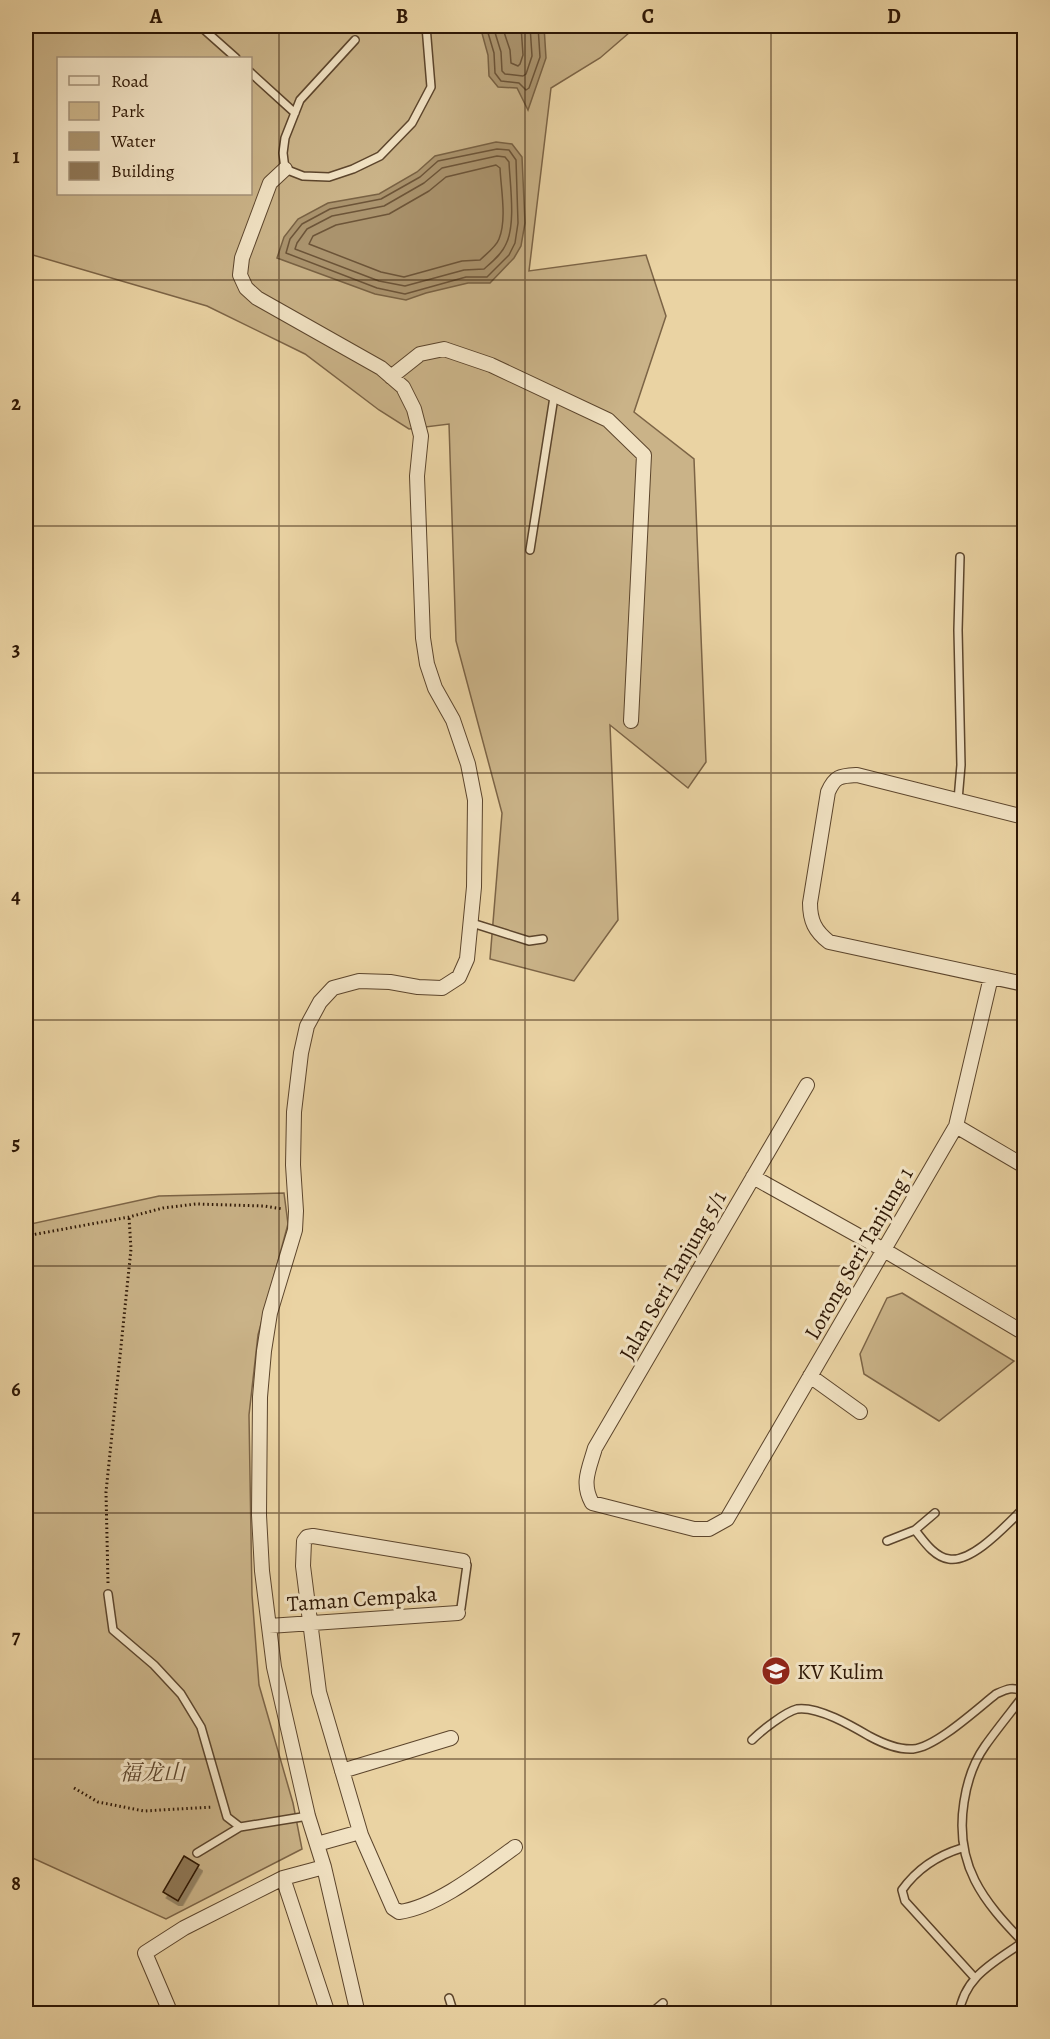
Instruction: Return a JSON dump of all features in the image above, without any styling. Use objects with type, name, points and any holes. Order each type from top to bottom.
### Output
[{"type":"street","points":[[285,169],[270,183],[242,258],[240,275],[246,288],[257,298],[373,363],[403,387],[414,409],[421,435],[417,476],[423,638],[427,664],[435,688],[453,720],[468,765],[475,800],[472,923],[467,959],[459,977],[442,988],[359,981],[333,988],[320,1002],[308,1026],[301,1053],[294,1112],[295,1230],[270,1313],[264,1351],[260,1397],[259,1515],[262,1570],[274,1667],[308,1816],[324,1867],[358,2013]]},
{"type":"street","points":[[391,377],[420,354],[444,349],[491,365],[554,397],[608,420],[644,455],[631,721]]},
{"type":"street","points":[[1024,817],[857,775],[842,776],[833,781],[828,792],[810,903],[810,917],[818,933],[829,942],[1024,984]]},
{"type":"street","name":"Lorong Seri Tanjung 1","points":[[714,1527],[727,1519],[956,1126],[991,977]]},
{"type":"street","name":"Jalan Seri Tanjung 5/1","points":[[714,1527],[694,1529],[592,1503],[586,1492],[586,1477],[595,1448],[807,1084]]},
{"type":"street","points":[[956,1126],[1024,1166]]},
{"type":"street","points":[[753,1177],[884,1250],[1024,1333]]},
{"type":"street","points":[[810,1377],[860,1412]]},
{"type":"street","points":[[464,1561],[313,1536],[307,1537],[304,1541],[303,1566],[319,1692],[360,1832],[393,1908],[399,1912],[425,1905],[467,1881],[515,1847]]},
{"type":"street","name":"Taman Cempaka","points":[[269,1626],[458,1613]]},
{"type":"street","points":[[342,1771],[451,1738]]},
{"type":"street","points":[[317,1844],[360,1832]]},
{"type":"street","points":[[171,2013],[145,1953],[184,1928],[283,1878],[324,1867]]},
{"type":"street","points":[[283,1878],[328,2013]]},
{"type":"lane","points":[[200,26],[235,57]]},
{"type":"lane","points":[[355,40],[300,100],[285,138],[283,153],[285,169],[303,176],[329,177],[380,156],[412,123],[431,87],[426,26]]},
{"type":"lane","points":[[252,74],[295,113]]},
{"type":"lane","points":[[530,550],[554,397]]},
{"type":"lane","points":[[958,800],[961,765],[958,630],[960,557]]},
{"type":"lane","points":[[472,923],[529,941],[543,939]]},
{"type":"lane","points":[[915,1530],[936,1553],[949,1560],[965,1557],[981,1547],[1024,1508]]},
{"type":"lane","points":[[887,1541],[915,1530],[935,1513]]},
{"type":"lane","points":[[458,1613],[461,1608],[467,1565],[464,1561]]},
{"type":"lane","points":[[108,1594],[113,1630],[154,1665],[181,1694],[201,1726],[227,1816],[240,1827]]},
{"type":"lane","points":[[752,1740],[766,1726],[797,1709],[821,1712],[896,1748],[913,1749],[930,1744],[996,1694],[1017,1688],[1024,1694],[984,1747],[972,1770],[965,1791],[961,1819],[962,1848],[983,1896],[1024,1942],[974,1977],[966,1989],[959,2013]]},
{"type":"lane","points":[[197,1852],[240,1827],[308,1816]]},
{"type":"lane","points":[[962,1848],[943,1854],[930,1863],[902,1890],[905,1901],[974,1977]]},
{"type":"lane","points":[[449,1998],[454,2013]]},
{"type":"lane","points":[[650,2013],[663,2003]]},
{"type":"path","points":[[26,1236],[129,1217],[163,1208],[196,1204],[264,1206],[296,1212]]},
{"type":"path","points":[[108,1594],[106,1492],[131,1249],[129,1217]]},
{"type":"path","points":[[74,1788],[98,1802],[144,1810],[224,1807]]},
{"type":"green space","points":[[26,26],[637,26],[600,58],[551,88],[529,271],[646,255],[666,316],[634,412],[694,459],[706,762],[688,788],[610,725],[618,920],[574,981],[490,959],[502,813],[456,641],[449,424],[409,429],[379,410],[305,354],[207,306],[26,253]]},
{"type":"green space","name":"福龙山","points":[[284,1193],[288,1224],[258,1335],[249,1415],[252,1595],[259,1685],[293,1803],[302,1849],[166,1919],[26,1855],[26,1225],[159,1196]]},
{"type":"green space","points":[[902,1293],[1014,1361],[939,1421],[864,1374],[860,1354],[887,1298]]},
{"type":"water","points":[[480,26],[544,26],[546,58],[528,110],[517,88],[498,87],[489,76],[488,55]]},
{"type":"water","points":[[496,142],[512,144],[522,157],[525,223],[521,246],[514,258],[490,283],[468,283],[406,300],[375,294],[277,258],[284,237],[298,219],[328,203],[379,194],[417,172],[435,156]]},
{"type":"building","points":[[184,1856],[199,1865],[178,1901],[163,1892]]},
{"type":"place","name":"KV Kulim","points":[[776,1671]]}]
